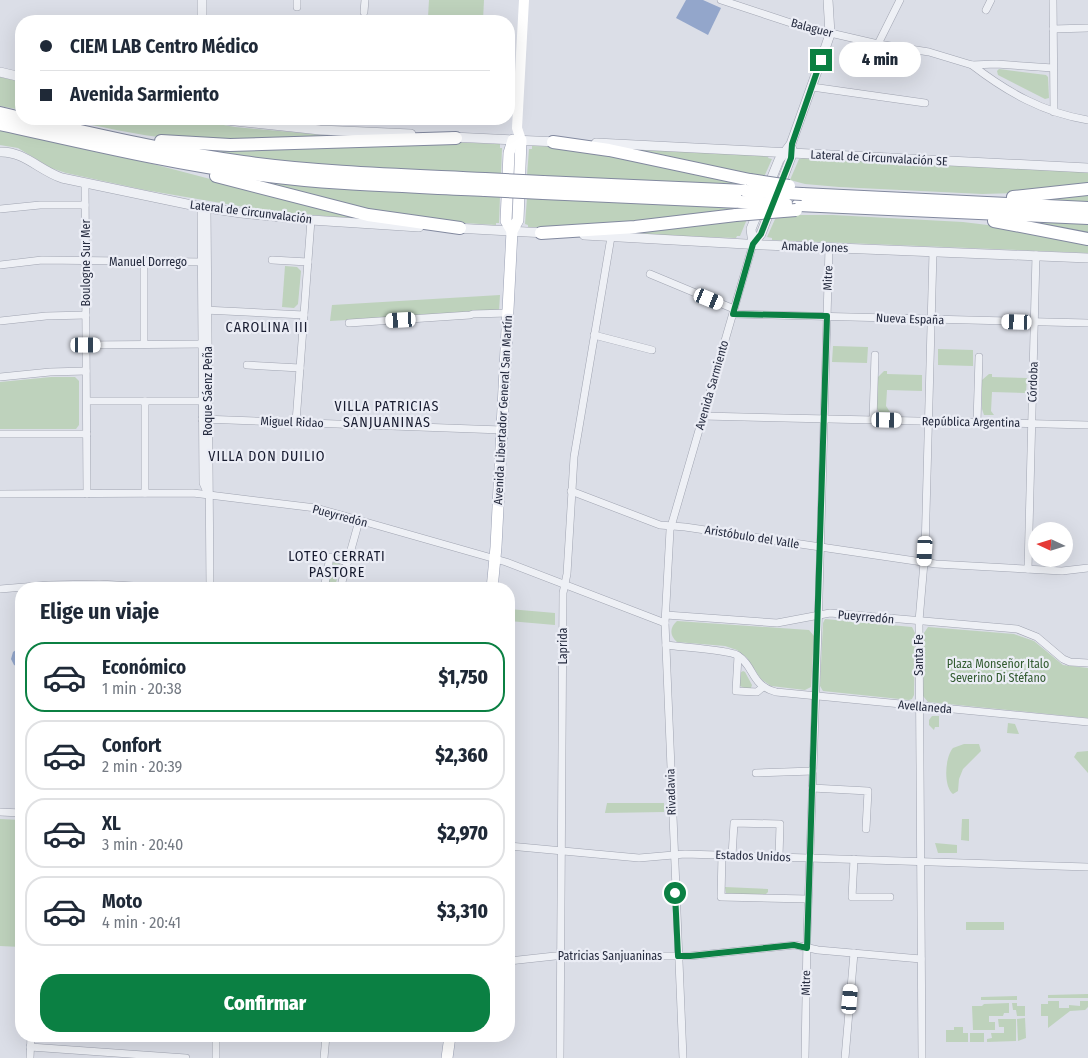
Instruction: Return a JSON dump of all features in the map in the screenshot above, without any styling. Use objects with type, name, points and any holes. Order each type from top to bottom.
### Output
[{"type":"highway","points":[[0,113],[15,117]]},
{"type":"highway","points":[[0,124],[146,156],[210,168],[278,177],[333,182],[485,184]]},
{"type":"highway","points":[[54,125],[190,154],[280,167],[543,187],[746,191],[800,199],[906,210],[1088,218]]},
{"type":"highway","points":[[78,130],[186,144],[222,145],[456,138]]},
{"type":"highway","points":[[553,142],[609,150],[746,191]]},
{"type":"highway","points":[[146,156],[348,210],[401,221],[460,228]]},
{"type":"highway","points":[[947,201],[1023,197],[1088,189]]},
{"type":"highway","points":[[542,233],[634,227],[736,215],[800,199],[860,197],[1088,208]]},
{"type":"highway","points":[[932,211],[1088,239]]},
{"type":"main road","name":"Avenida Libertador General San Martín","points":[[493,582],[512,231],[518,220],[517,140],[524,0]]},
{"type":"main road","points":[[447,1058],[449,1042]]},
{"type":"street","points":[[202,0],[202,15]]},
{"type":"street","points":[[364,12],[365,0]]},
{"type":"street","name":"Balaguer","points":[[721,0],[830,34],[929,52],[972,65],[996,64],[1053,68]]},
{"type":"street","name":"Avenida Sarmiento","points":[[671,526],[753,244],[761,234],[830,34],[828,0]]},
{"type":"street","points":[[878,44],[900,0]]},
{"type":"street","points":[[986,10],[991,0]]},
{"type":"street","points":[[1052,0],[1054,112]]},
{"type":"street","points":[[1053,29],[1088,28]]},
{"type":"street","points":[[972,65],[997,84],[1025,100],[1054,112],[1088,120]]},
{"type":"street","points":[[0,72],[15,76]]},
{"type":"street","points":[[812,87],[925,103]]},
{"type":"street","name":"Lateral de Circunvalación SE","points":[[273,125],[320,130],[456,138],[789,150],[1088,168]]},
{"type":"street","name":"Lateral de Circunvalación","points":[[0,152],[17,154],[53,175],[204,207],[311,220],[372,225],[512,231]]},
{"type":"street","name":"Boulogne Sur Mer","points":[[85,183],[87,494]]},
{"type":"street","points":[[0,209],[40,205],[85,205]]},
{"type":"street","name":"Roque Sáenz Peña","points":[[204,207],[205,419],[203,483],[208,495],[210,582]]},
{"type":"street","points":[[296,422],[311,220]]},
{"type":"street","name":"Amable Jones","points":[[512,231],[829,248],[1088,258]]},
{"type":"street","name":"Laprida","points":[[560,1058],[563,594],[574,457],[611,237]]},
{"type":"street","name":"Mitre","points":[[804,1058],[829,248]]},
{"type":"street","name":"Santa Fe","points":[[922,1058],[919,621],[924,563],[933,252]]},
{"type":"street","name":"Córdoba","points":[[1028,569],[1036,255]]},
{"type":"street","name":"Manuel Dorrego","points":[[0,265],[42,260],[204,262]]},
{"type":"street","points":[[272,260],[308,262]]},
{"type":"street","points":[[144,262],[144,344]]},
{"type":"street","points":[[650,274],[734,312]]},
{"type":"street","points":[[204,310],[304,315]]},
{"type":"street","name":"Nueva España","points":[[734,312],[1088,322]]},
{"type":"street","points":[[349,323],[508,313]]},
{"type":"street","points":[[0,321],[46,316],[86,315]]},
{"type":"street","points":[[594,336],[652,350]]},
{"type":"street","points":[[86,345],[205,344]]},
{"type":"street","points":[[873,420],[875,355]]},
{"type":"street","points":[[978,422],[979,357]]},
{"type":"street","points":[[247,365],[300,368]]},
{"type":"street","points":[[0,377],[50,372],[86,371]]},
{"type":"street","points":[[87,401],[205,401]]},
{"type":"street","points":[[145,401],[145,493]]},
{"type":"street","name":"República Argentina","points":[[703,416],[1088,425]]},
{"type":"street","name":"Miguel Ridao","points":[[205,419],[502,430]]},
{"type":"street","points":[[0,434],[87,434]]},
{"type":"street","name":"Aristóbulo del Valle","points":[[571,491],[660,525],[924,563],[1062,571],[1088,568]]},
{"type":"street","name":"Pueyrredón","points":[[0,494],[193,493],[316,508],[495,559],[665,619],[777,623],[830,613],[1017,629],[1037,638],[1063,659],[1088,664]]},
{"type":"street","points":[[342,582],[359,521]]},
{"type":"street","name":"Rivadavia","points":[[671,526],[665,619],[683,1058]]},
{"type":"street","points":[[325,582],[330,557],[348,562]]},
{"type":"street","points":[[0,589],[15,588]]},
{"type":"street","points":[[666,645],[738,656],[763,687]]},
{"type":"street","name":"Avellaneda","points":[[738,656],[736,690],[757,692],[763,687],[776,692],[1088,722]]},
{"type":"street","points":[[756,773],[813,771]]},
{"type":"street","points":[[812,788],[868,791],[866,829]]},
{"type":"street","points":[[0,812],[15,813]]},
{"type":"street","points":[[732,856],[734,823],[752,823],[780,824],[779,857]]},
{"type":"street","name":"Estados Unidos","points":[[515,847],[639,858],[685,854],[1088,867]]},
{"type":"street","points":[[722,855],[721,897],[808,900]]},
{"type":"street","points":[[854,859],[852,897],[890,897]]},
{"type":"street","name":"Patricias Sanjuaninas","points":[[515,960],[561,956],[690,956],[794,945],[807,948],[921,959]]},
{"type":"street","points":[[845,1058],[854,953]]},
{"type":"street","points":[[30,1042],[30,1058]]},
{"type":"street","points":[[216,1042],[216,1058]]},
{"type":"street","points":[[324,1058],[325,1042]]},
{"type":"street","points":[[30,1047],[94,1055],[186,1058]]},
{"type":"green space","points":[[429,0],[484,0],[483,15],[428,15]]},
{"type":"green space","points":[[999,69],[1046,75],[1048,77],[1049,98],[1045,99],[998,75],[997,71]]},
{"type":"green space","points":[[0,77],[15,81],[15,109],[0,106]]},
{"type":"green space","points":[[93,125],[224,125],[335,136],[194,141],[146,135]]},
{"type":"green space","points":[[0,130],[153,164],[256,191],[406,223],[267,211],[145,190],[66,173],[51,168],[18,148],[0,145]]},
{"type":"green space","points":[[419,141],[500,144],[500,148],[502,148],[501,174],[295,162],[173,144]]},
{"type":"green space","points":[[532,146],[567,147],[744,181],[743,185],[527,175],[529,149],[532,149]]},
{"type":"green space","points":[[594,146],[769,156],[768,158],[772,159],[764,177]]},
{"type":"green space","points":[[799,159],[1088,172],[1088,185],[1020,193],[982,194],[839,187],[805,184],[790,180]]},
{"type":"green space","points":[[249,180],[500,196],[499,223],[496,223],[496,225],[417,220]]},
{"type":"green space","points":[[1088,191],[1088,202],[1024,199]]},
{"type":"green space","points":[[527,198],[773,209],[568,228],[528,227],[525,224]]},
{"type":"green space","points":[[833,215],[963,222],[1004,227],[1088,243],[1088,253],[772,240],[772,238],[767,237],[776,217]]},
{"type":"green space","points":[[747,219],[740,236],[736,238],[595,233]]},
{"type":"green space","points":[[1022,221],[1088,224],[1088,237]]},
{"type":"green space","points":[[285,266],[297,267],[301,271],[298,304],[294,308],[282,307]]},
{"type":"green space","points":[[500,295],[499,311],[330,321],[332,305]]},
{"type":"green space","points":[[833,346],[868,347],[867,363],[832,362]]},
{"type":"green space","points":[[938,349],[973,350],[973,366],[938,365]]},
{"type":"green space","points":[[884,371],[887,371],[887,374],[922,375],[922,391],[887,390],[886,406],[890,412],[879,412],[876,407],[877,378]]},
{"type":"green space","points":[[989,374],[992,374],[992,377],[1027,378],[1026,393],[992,392],[991,411],[994,415],[984,415],[982,409],[982,380]]},
{"type":"green space","points":[[51,377],[75,377],[79,381],[79,425],[76,429],[0,429],[0,382]]},
{"type":"green space","points":[[334,562],[339,563],[341,566],[336,582],[328,582]]},
{"type":"green space","points":[[515,610],[555,613],[555,625],[515,622]]},
{"type":"green space","points":[[825,619],[912,627],[915,633],[914,695],[912,699],[823,691],[820,686],[823,623]]},
{"type":"green space","points":[[677,621],[809,630],[814,636],[811,687],[805,690],[771,686],[761,679],[747,658],[737,650],[725,646],[677,642],[671,631]]},
{"type":"green space","name":"Plaza Monseñor Italo Severino Di Stéfano","points":[[928,627],[1014,634],[1034,641],[1063,665],[1088,668],[1088,718],[928,702],[923,696],[924,633]]},
{"type":"green space","points":[[743,671],[752,685],[751,688],[740,686],[740,673]]},
{"type":"green space","points":[[932,716],[939,716],[939,727],[935,727],[934,730],[929,725],[929,720]]},
{"type":"green space","points":[[1008,723],[1015,724],[1019,734],[1007,733]]},
{"type":"green space","points":[[964,744],[979,744],[981,751],[963,769],[959,779],[958,791],[953,794],[946,778],[948,758],[953,748]]},
{"type":"green space","points":[[1088,751],[1088,773],[1074,757],[1077,752]]},
{"type":"green space","points":[[607,803],[664,803],[664,812],[605,813]]},
{"type":"green space","points":[[0,819],[15,820],[15,947],[0,946]]},
{"type":"green space","points":[[962,819],[969,819],[969,841],[961,840]]},
{"type":"green space","points":[[935,843],[957,845],[957,853],[938,853]]},
{"type":"green space","points":[[725,887],[768,889],[768,892],[765,895],[726,894]]},
{"type":"green space","points":[[966,922],[1004,922],[1004,930],[966,930]]},
{"type":"green space","points":[[1088,994],[1088,998],[1048,998],[1048,995]]},
{"type":"green space","points":[[1017,996],[1017,1000],[981,1000],[981,997]]},
{"type":"green space","points":[[1048,1001],[1059,1001],[1059,1008],[1069,1008],[1069,1005],[1080,1006],[1080,1001],[1088,1001],[1088,1007],[1085,1010],[1070,1011],[1048,1028],[1048,1016],[1041,1016],[1041,1004],[1048,1004]]},
{"type":"green space","points":[[1009,1003],[1009,1013],[1004,1013],[1003,1016],[989,1016],[989,1022],[995,1022],[995,1030],[973,1030],[972,1006]]},
{"type":"green space","points":[[1012,1003],[1017,1003],[1017,1006],[1025,1006],[1025,1016],[1017,1016],[1016,1010],[1013,1010]]},
{"type":"green space","points":[[1025,1018],[1026,1038],[1018,1041],[1017,1019]]},
{"type":"green space","points":[[998,1019],[1016,1019],[1016,1041],[987,1042],[987,1039],[992,1038],[991,1033],[1004,1033],[1004,1027],[999,1027]]},
{"type":"green space","points":[[954,1027],[963,1027],[963,1033],[968,1033],[968,1042],[946,1042],[946,1030],[954,1030]]},
{"type":"green space","points":[[970,1033],[984,1033],[984,1042],[970,1042]]},
{"type":"water","points":[[686,0],[703,0],[721,8],[708,35],[676,18]]},
{"type":"water","points":[[15,651],[15,665],[11,659]]},
{"type":"district","name":"CAROLINA III","points":[[267,327]]},
{"type":"district","name":"VILLA PATRICIAS SANJUANINAS","points":[[387,414]]},
{"type":"district","name":"VILLA DON DUILIO","points":[[267,456]]},
{"type":"district","name":"LOTEO CERRATI PASTORE","points":[[337,564]]},
{"type":"route","points":[[675,893],[678,956],[794,945],[807,948],[827,316],[733,314],[753,244],[761,234],[791,158],[792,144],[821,60]]}]
